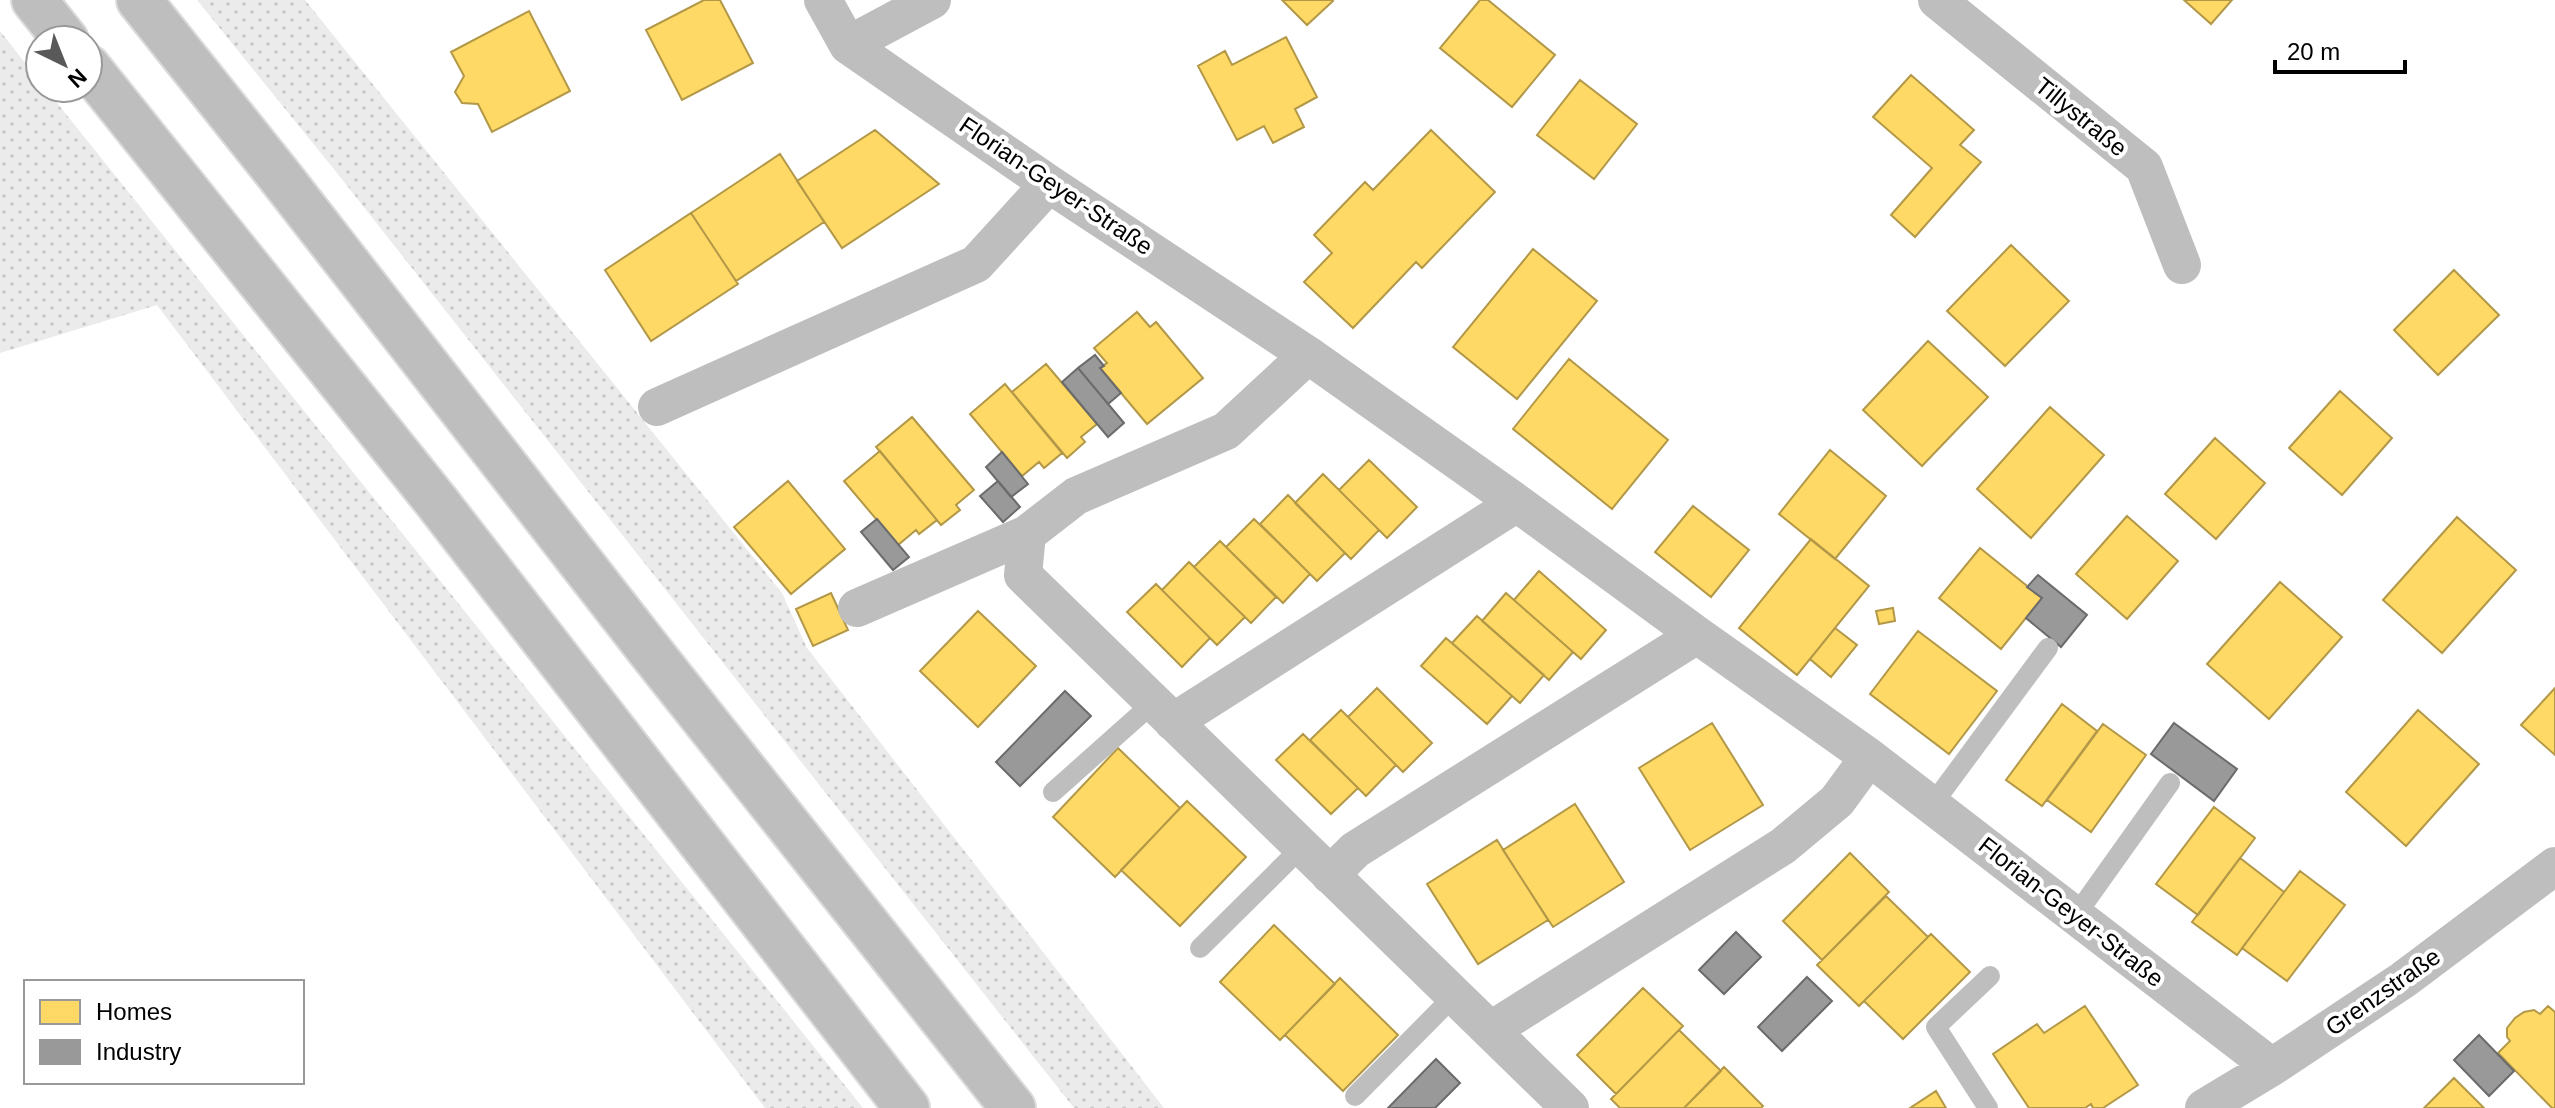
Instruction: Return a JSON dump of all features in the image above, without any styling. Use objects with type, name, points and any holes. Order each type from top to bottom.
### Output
[{"type":"main road","points":[[34,0],[53,24]]},
{"type":"main road","points":[[139,0],[1013,1108]]},
{"type":"main road","points":[[104,87],[436,501],[907,1108]]},
{"type":"street","name":"Florian-Geyer-Straße","points":[[823,0],[848,45],[1049,184],[1308,355],[1517,503],[1869,757],[2272,1067]]},
{"type":"street","points":[[848,45],[932,0]]},
{"type":"street","name":"Tillystraße","points":[[1937,0],[2144,167],[2182,265]]},
{"type":"street","points":[[657,407],[976,264],[1049,184]]},
{"type":"street","points":[[857,608],[1027,534],[1076,496],[1226,431],[1308,355]]},
{"type":"street","points":[[1163,713],[1517,503]]},
{"type":"street","points":[[1027,534],[1023,575],[1570,1108]]},
{"type":"street","points":[[1330,875],[1355,850],[1697,635]]},
{"type":"street","points":[[1491,1030],[1783,846],[1837,801],[1869,757]]},
{"type":"street","name":"Grenzstraße","points":[[2204,1108],[2403,980],[2555,866]]},
{"type":"lane","points":[[1932,805],[2048,648]]},
{"type":"lane","points":[[1053,792],[1163,713]]},
{"type":"lane","points":[[2076,915],[2170,783]]},
{"type":"lane","points":[[1200,948],[1302,847]]},
{"type":"lane","points":[[1988,1108],[1936,1027],[1990,976]]},
{"type":"lane","points":[[1355,1096],[1455,995]]},
{"type":"shaded area","points":[[197,0],[305,0],[782,593],[807,648],[1164,1108],[1074,1108],[337,173]]},
{"type":"shaded area","points":[[0,31],[24,62],[24,104],[58,104],[863,1108],[765,1108],[157,305],[0,353]]},
{"type":"building: Homes","points":[[704,0],[720,0],[753,63],[682,100],[646,30]]},
{"type":"building: Homes","points":[[1282,0],[1332,0],[1333,1],[1307,25]]},
{"type":"building: Homes","points":[[1480,0],[1488,0],[1555,55],[1512,107],[1440,48]]},
{"type":"building: Homes","points":[[2184,0],[2232,0],[2211,24]]},
{"type":"building: Homes","points":[[529,11],[570,91],[492,132],[478,104],[462,103],[455,92],[464,76],[451,52]]},
{"type":"building: Homes","points":[[1286,37],[1317,97],[1295,109],[1304,127],[1273,143],[1264,126],[1237,140],[1198,66],[1225,51],[1232,65]]},
{"type":"building: Homes","points":[[1911,75],[1974,130],[1960,145],[1981,162],[1915,237],[1891,215],[1932,168],[1873,117]]},
{"type":"building: Homes","points":[[1580,80],[1637,124],[1594,179],[1537,135]]},
{"type":"building: Homes","points":[[875,130],[939,184],[842,248],[797,181]]},
{"type":"building: Homes","points":[[1431,130],[1495,192],[1422,268],[1416,262],[1353,328],[1304,282],[1332,253],[1314,235],[1365,182],[1373,190]]},
{"type":"building: Homes","points":[[780,154],[824,222],[736,281],[691,213]]},
{"type":"building: Homes","points":[[691,213],[738,284],[651,341],[605,270]]},
{"type":"building: Homes","points":[[2011,245],[2069,301],[2005,366],[1947,311]]},
{"type":"building: Homes","points":[[1533,249],[1597,301],[1517,399],[1453,347]]},
{"type":"building: Homes","points":[[2454,270],[2499,315],[2438,375],[2394,330]]},
{"type":"building: Homes","points":[[1137,312],[1150,327],[1156,322],[1203,378],[1147,424],[1100,368],[1107,363],[1094,348]]},
{"type":"building: Homes","points":[[1928,341],[1988,397],[1922,466],[1863,410]]},
{"type":"building: Homes","points":[[1569,359],[1668,440],[1612,509],[1513,429]]},
{"type":"building: Homes","points":[[1046,364],[1097,424],[1081,437],[1085,442],[1067,458],[1012,392]]},
{"type":"building: Homes","points":[[1005,384],[1062,453],[1044,468],[1039,462],[1022,476],[970,414]]},
{"type":"building: Homes","points":[[2340,391],[2392,438],[2342,495],[2289,448]]},
{"type":"building: Homes","points":[[2050,407],[2104,455],[2031,538],[1977,489]]},
{"type":"building: Homes","points":[[912,417],[974,490],[956,505],[960,510],[941,525],[876,447]]},
{"type":"building: Homes","points":[[2215,438],[2265,483],[2216,539],[2165,494]]},
{"type":"building: Homes","points":[[1830,450],[1886,496],[1835,559],[1779,514]]},
{"type":"building: Homes","points":[[880,451],[937,520],[919,534],[916,530],[898,545],[844,481]]},
{"type":"building: Homes","points":[[1369,460],[1417,507],[1387,538],[1339,490]]},
{"type":"building: Homes","points":[[1323,474],[1379,530],[1351,559],[1295,503]]},
{"type":"building: Homes","points":[[788,481],[845,549],[791,594],[734,527]]},
{"type":"building: Homes","points":[[1288,495],[1345,553],[1317,581],[1260,524]]},
{"type":"building: Homes","points":[[1693,506],[1749,550],[1711,597],[1655,552]]},
{"type":"building: Homes","points":[[2127,516],[2178,561],[2127,619],[2076,574]]},
{"type":"building: Homes","points":[[2457,517],[2516,570],[2442,653],[2383,600]]},
{"type":"building: Homes","points":[[1254,519],[1310,574],[1283,603],[1226,547]]},
{"type":"building: Homes","points":[[1811,539],[1869,586],[1797,675],[1739,628]]},
{"type":"building: Homes","points":[[1220,541],[1276,597],[1251,623],[1194,567]]},
{"type":"building: Homes","points":[[1980,548],[2042,598],[2001,649],[1939,598]]},
{"type":"building: Homes","points":[[1189,562],[1245,617],[1217,645],[1162,590]]},
{"type":"building: Homes","points":[[1539,571],[1606,630],[1581,659],[1514,600]]},
{"type":"building: Homes","points":[[2280,582],[2342,637],[2269,719],[2207,664]]},
{"type":"building: Homes","points":[[1156,584],[1210,638],[1182,667],[1127,612]]},
{"type":"building: Homes","points":[[831,593],[848,630],[813,646],[796,609]]},
{"type":"building: Homes","points":[[1506,593],[1573,652],[1549,680],[1482,621]]},
{"type":"building: Homes","points":[[1893,608],[1895,621],[1879,624],[1876,611]]},
{"type":"building: Homes","points":[[978,611],[1036,666],[978,727],[920,671]]},
{"type":"building: Homes","points":[[1477,616],[1544,675],[1520,703],[1452,643]]},
{"type":"building: Homes","points":[[1835,628],[1857,645],[1831,677],[1810,659]]},
{"type":"building: Homes","points":[[1918,631],[1997,691],[1949,754],[1870,694]]},
{"type":"building: Homes","points":[[1446,638],[1512,696],[1487,724],[1421,666]]},
{"type":"building: Homes","points":[[1377,688],[1432,743],[1403,772],[1348,717]]},
{"type":"building: Homes","points":[[2555,688],[2555,755],[2521,725]]},
{"type":"building: Homes","points":[[2062,704],[2097,731],[2042,806],[2006,780]]},
{"type":"building: Homes","points":[[1341,710],[1396,765],[1366,796],[1310,740]]},
{"type":"building: Homes","points":[[2418,710],[2479,764],[2406,846],[2346,792]]},
{"type":"building: Homes","points":[[1712,723],[1763,805],[1690,850],[1639,768]]},
{"type":"building: Homes","points":[[2103,724],[2146,755],[2091,832],[2047,800]]},
{"type":"building: Homes","points":[[1303,734],[1358,788],[1331,814],[1276,760]]},
{"type":"building: Homes","points":[[1118,748],[1180,808],[1115,877],[1053,817]]},
{"type":"building: Homes","points":[[1187,801],[1246,857],[1180,926],[1121,870]]},
{"type":"building: Homes","points":[[1575,804],[1624,882],[1553,927],[1503,850]]},
{"type":"building: Homes","points":[[2214,807],[2255,838],[2198,915],[2156,884]]},
{"type":"building: Homes","points":[[1497,840],[1548,920],[1478,964],[1427,884]]},
{"type":"building: Homes","points":[[1850,853],[1889,892],[1822,960],[1783,921]]},
{"type":"building: Homes","points":[[2240,858],[2284,892],[2237,955],[2192,922]]},
{"type":"building: Homes","points":[[2300,871],[2345,905],[2287,981],[2242,948]]},
{"type":"building: Homes","points":[[1886,896],[1928,937],[1859,1006],[1817,965]]},
{"type":"building: Homes","points":[[1274,925],[1335,984],[1280,1040],[1220,982]]},
{"type":"building: Homes","points":[[1931,934],[1970,972],[1903,1039],[1864,1001]]},
{"type":"building: Homes","points":[[1340,978],[1398,1035],[1343,1091],[1285,1035]]},
{"type":"building: Homes","points":[[1643,988],[1683,1026],[1616,1094],[1577,1055]]},
{"type":"building: Homes","points":[[2085,1006],[2138,1085],[2103,1108],[2093,1108],[2091,1104],[2085,1108],[2029,1108],[1993,1054],[2037,1024],[2044,1033]]},
{"type":"building: Homes","points":[[2548,1006],[2555,1012],[2555,1108],[2498,1053],[2510,1041],[2507,1028],[2515,1018],[2534,1010],[2540,1014]]},
{"type":"building: Homes","points":[[1679,1030],[1721,1071],[1684,1108],[1620,1108],[1611,1099]]},
{"type":"building: Homes","points":[[1724,1067],[1763,1106],[1684,1108]]},
{"type":"building: Homes","points":[[2454,1078],[2484,1108],[2424,1108]]},
{"type":"building: Homes","points":[[1936,1091],[1946,1108],[1910,1108]]},
{"type":"building: Industry","points":[[1095,355],[1104,366],[1100,368],[1121,393],[1108,404],[1078,368]]},
{"type":"building: Industry","points":[[1078,368],[1124,423],[1108,437],[1062,382]]},
{"type":"building: Industry","points":[[1002,452],[1028,484],[1011,497],[986,467]]},
{"type":"building: Industry","points":[[998,481],[1020,507],[1003,522],[980,496]]},
{"type":"building: Industry","points":[[877,519],[909,557],[893,570],[861,532]]},
{"type":"building: Industry","points":[[2038,575],[2087,615],[2061,647],[2026,618],[2042,598],[2027,587]]},
{"type":"building: Industry","points":[[1065,691],[1091,716],[1020,786],[996,762]]},
{"type":"building: Industry","points":[[2174,723],[2237,769],[2214,801],[2151,754]]},
{"type":"building: Industry","points":[[1736,932],[1761,957],[1724,994],[1699,970]]},
{"type":"building: Industry","points":[[1807,977],[1832,1001],[1782,1051],[1758,1027]]},
{"type":"building: Industry","points":[[2479,1035],[2514,1071],[2489,1096],[2454,1060]]},
{"type":"building: Industry","points":[[1436,1059],[1460,1083],[1435,1108],[1388,1108]]}]
